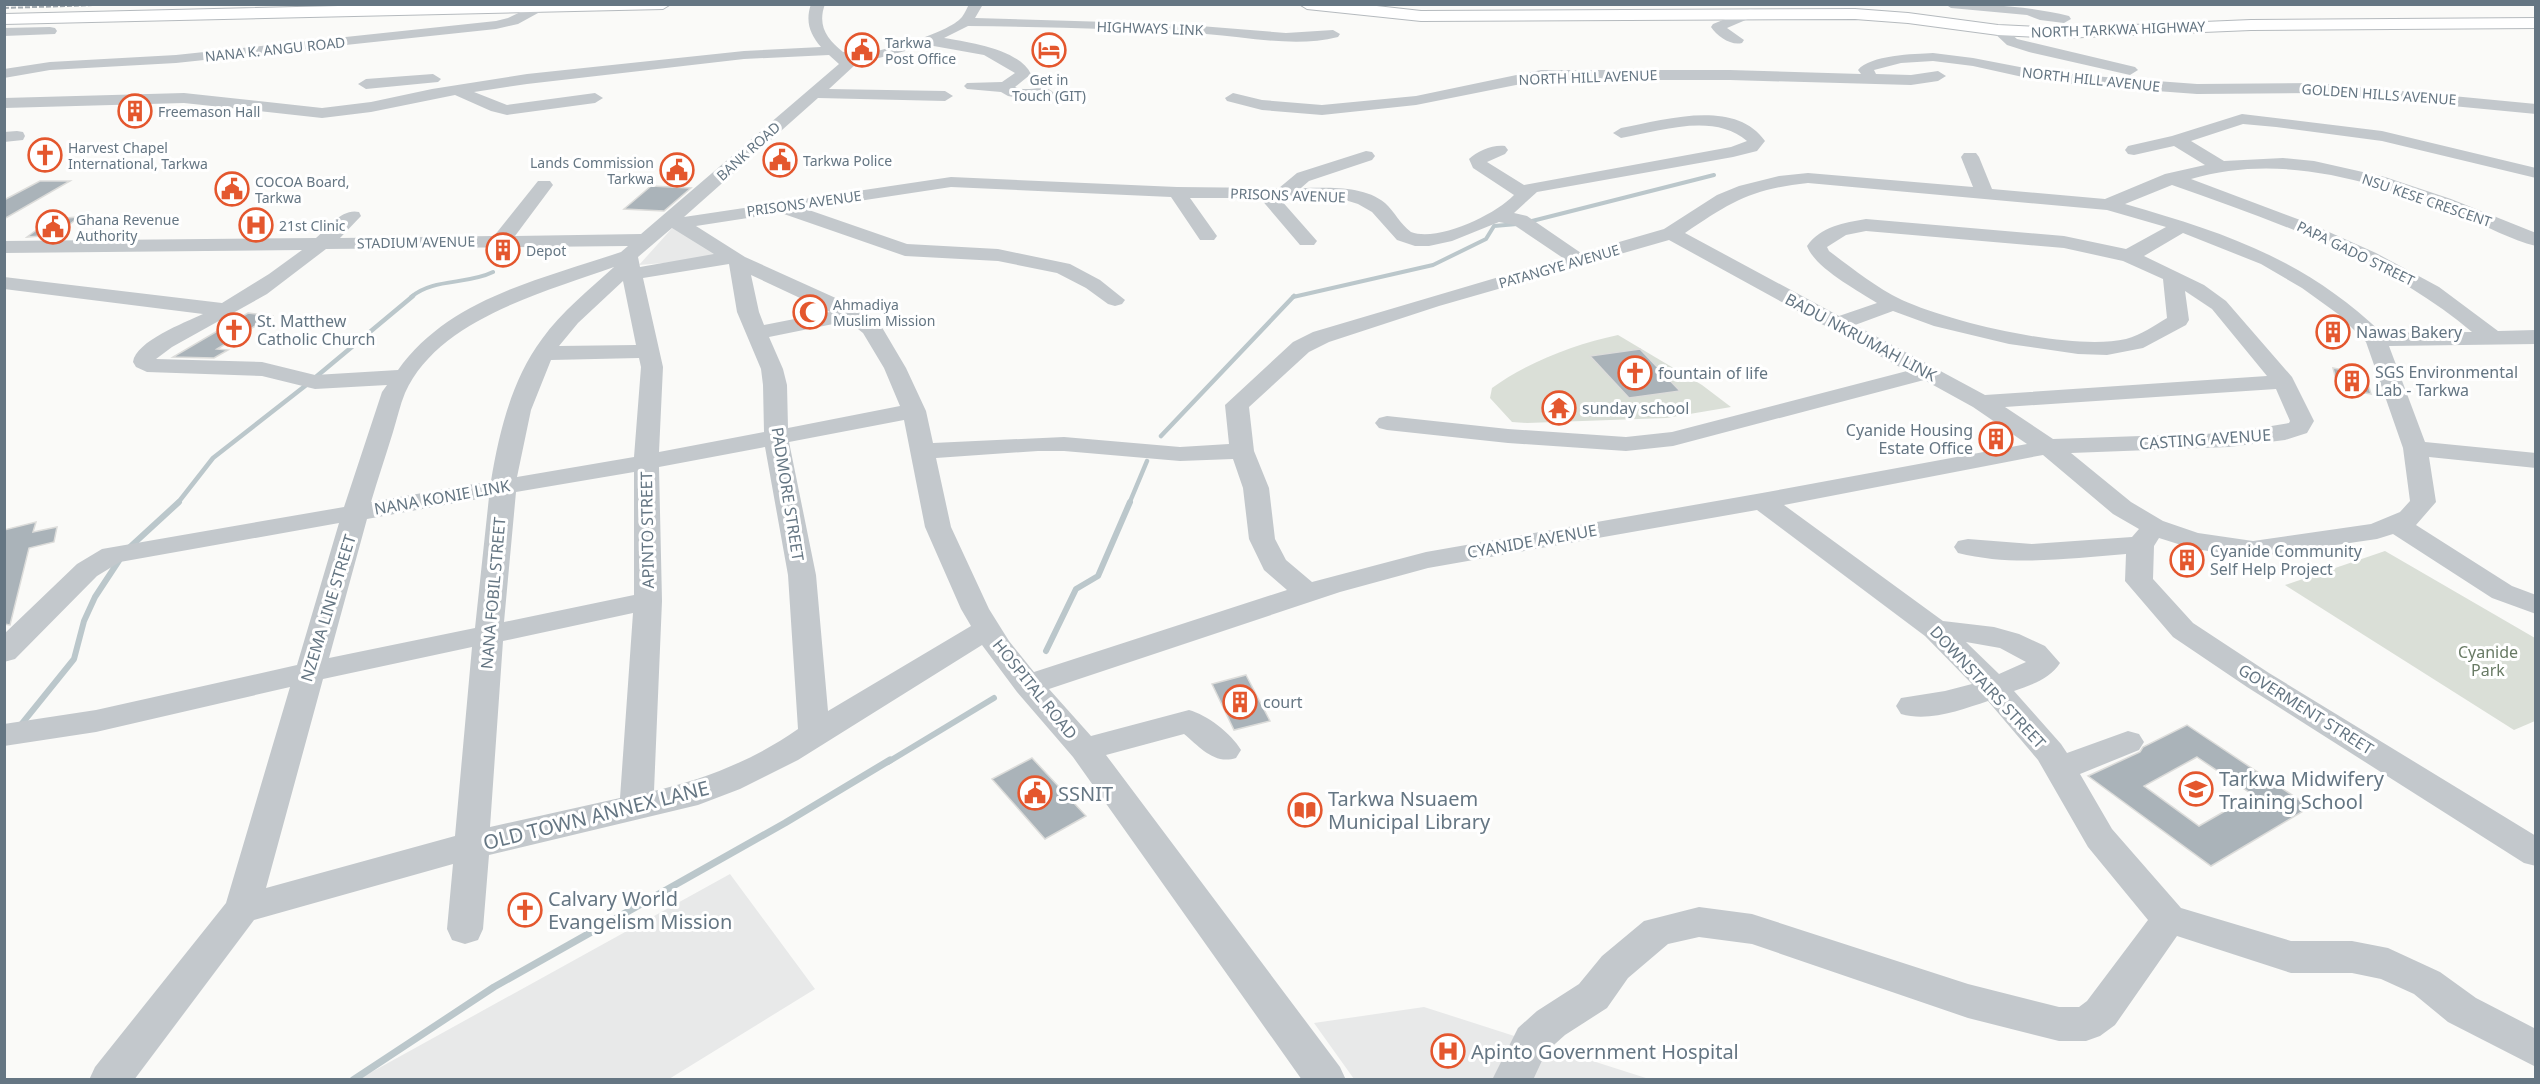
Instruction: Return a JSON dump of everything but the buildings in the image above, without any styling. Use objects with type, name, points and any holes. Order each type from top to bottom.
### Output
[{"type":"main road","points":[[4,19],[663,4]]},
{"type":"main road","name":"NORTH TARKWA HIGHWAY","points":[[1307,4],[1421,16],[1750,13],[1908,18],[1998,30],[2064,19],[2252,25],[2535,23]]},
{"type":"street","points":[[818,4],[814,14],[818,36],[847,57]]},
{"type":"street","points":[[4,103],[34,100],[184,98],[322,113],[371,107],[527,79],[717,57],[813,53],[847,57],[894,51],[966,22],[976,4]]},
{"type":"street","points":[[1951,4],[2030,10],[2040,16],[2064,19]]},
{"type":"street","name":"NANA K. ANGU ROAD","points":[[4,74],[50,66],[176,59],[496,25],[513,21],[542,7]]},
{"type":"street","points":[[1737,40],[1718,27],[1750,13]]},
{"type":"street","name":"HIGHWAYS LINK","points":[[966,22],[1195,30],[1293,37],[1318,37],[1333,34]]},
{"type":"street","points":[[1998,30],[2012,42],[2034,49],[2234,103],[2297,124],[2382,136],[2535,173]]},
{"type":"street","points":[[4,32],[50,31]]},
{"type":"street","points":[[926,40],[978,48],[1006,59],[1023,74],[1005,87],[972,86]]},
{"type":"street","name":"BANK ROAD","points":[[634,258],[814,93],[847,57]]},
{"type":"street","name":"NORTH HILL AVENUE","points":[[1875,78],[1866,70],[1869,67],[1901,59],[1933,57],[1973,62],[2041,76],[2197,89],[2234,103]]},
{"type":"street","name":"NORTH HILL AVENUE","points":[[1233,98],[1256,105],[1279,108],[1318,108],[1414,101],[1476,89],[1520,77],[1541,75],[1730,75],[1911,80],[1938,76]]},
{"type":"street","points":[[366,84],[467,78],[527,79]]},
{"type":"street","points":[[1005,87],[1010,92],[1019,94],[1046,93]]},
{"type":"street","name":"GOLDEN HILLS AVENUE","points":[[2234,103],[2317,88],[2535,109]]},
{"type":"street","points":[[457,90],[497,108],[507,110],[596,98]]},
{"type":"street","points":[[814,93],[945,96]]},
{"type":"street","points":[[2134,150],[2177,141],[2234,103]]},
{"type":"street","name":"PRISONS AVENUE","points":[[675,221],[951,182],[1177,192],[1342,194],[1367,200],[1383,212],[1394,228],[1407,238],[1427,240],[1453,236],[1496,216],[1517,202],[1524,193],[1532,188],[1733,152],[1751,147],[1757,141],[1744,129],[1728,123],[1665,126],[1621,133]]},
{"type":"street","points":[[2177,141],[2221,167]]},
{"type":"street","points":[[1499,150],[1478,159],[1479,164],[1524,193]]},
{"type":"street","points":[[1285,192],[1303,170],[1366,156]]},
{"type":"street","points":[[1970,157],[1984,192]]},
{"type":"street","name":"NSU KESE CRESCENT","points":[[2108,205],[2171,178],[2221,167],[2284,163],[2359,176],[2407,190],[2535,240]]},
{"type":"street","name":"PATANGYE AVENUE","points":[[1308,594],[1274,564],[1262,539],[1256,488],[1242,451],[1237,405],[1301,347],[1321,337],[1398,312],[1671,233],[1723,199],[1779,181],[1808,178],[1848,180],[2108,205],[2182,226],[2278,266],[2344,310],[2376,340]]},
{"type":"street","name":"PAPA GADO STREET","points":[[2171,178],[2295,223],[2381,262],[2434,293],[2494,339]]},
{"type":"street","points":[[500,241],[544,185]]},
{"type":"street","points":[[1177,192],[1207,237]]},
{"type":"street","points":[[1265,193],[1307,241]]},
{"type":"street","points":[[780,207],[905,250],[998,255],[1063,268],[1093,284],[1115,300]]},
{"type":"street","points":[[351,216],[274,281],[158,345],[145,355],[144,362],[155,367],[166,368],[262,369],[315,382],[403,377]]},
{"type":"street","points":[[1496,216],[1512,217],[1530,225],[1580,261]]},
{"type":"street","name":"HOSPITAL ROAD","points":[[675,221],[735,259],[852,314],[872,329],[895,368],[914,411],[938,527],[975,609],[987,629],[1028,685],[1084,749],[1326,1080]]},
{"type":"street","name":"CASTING AVENUE","points":[[1893,304],[1820,254],[1817,246],[1823,239],[1841,229],[1866,225],[2064,242],[2129,256],[2198,289],[2219,305],[2284,382],[2302,421],[2298,428],[2285,433],[2229,440],[2048,447]]},
{"type":"street","points":[[2129,256],[2182,226]]},
{"type":"street","name":"BADU NKRUMAH LINK","points":[[1671,233],[1981,402],[2048,447],[2122,508],[2147,536]]},
{"type":"street","name":"STADIUM AVENUE","points":[[4,247],[500,241],[634,258]]},
{"type":"street","points":[[4,276],[49,246]]},
{"type":"street","points":[[634,258],[735,259]]},
{"type":"street","name":"APINTO STREET","points":[[634,258],[652,367],[646,462],[648,601],[636,807]]},
{"type":"street","name":"NANA FOBIL STREET","points":[[465,929],[488,637],[503,486],[520,403],[543,353],[582,308],[634,258]]},
{"type":"street","name":"NZEMA LINE STREET","points":[[109,1080],[242,909],[380,432],[394,392],[403,377],[438,338],[486,307],[540,285],[634,258]]},
{"type":"street","name":"PADMORE STREET","points":[[735,259],[748,312],[772,369],[775,386],[776,438],[802,575],[814,734]]},
{"type":"street","points":[[1836,324],[1893,304],[1936,319],[2043,344],[2096,348],[2129,345],[2155,334],[2178,320],[2173,276]]},
{"type":"street","points":[[4,283],[225,310]]},
{"type":"street","points":[[757,333],[852,314]]},
{"type":"street","points":[[1968,547],[1998,553],[2046,553],[2147,536],[2253,549],[2377,531],[2409,518],[2423,501],[2415,448],[2376,340],[2535,338]]},
{"type":"street","points":[[543,353],[650,351]]},
{"type":"street","points":[[1387,423],[1508,436],[1626,444],[1673,439],[1928,372]]},
{"type":"street","points":[[1981,402],[2284,382]]},
{"type":"street","name":"NANA KONIE LINK","points":[[4,652],[87,570],[112,555],[646,462],[914,411]]},
{"type":"street","points":[[922,452],[1038,444],[1180,454],[1242,451]]},
{"type":"street","name":"CYANIDE AVENUE","points":[[1028,685],[1308,594],[1426,560],[1762,501],[2048,447]]},
{"type":"street","points":[[2415,448],[2535,461]]},
{"type":"street","name":"DOWNSTAIRS STREET","points":[[1762,501],[1935,629],[1993,687],[2050,753],[2100,838],[2169,919]]},
{"type":"street","points":[[2396,523],[2502,591],[2535,605]]},
{"type":"street","name":"GOVERMENT STREET","points":[[2147,536],[2139,581],[2183,630],[2268,686],[2535,853]]},
{"type":"street","points":[[4,735],[96,721],[309,672],[488,637],[648,601]]},
{"type":"street","name":"OLD TOWN ANNEX LANE","points":[[242,909],[472,845],[698,793],[793,750],[814,734],[987,629]]},
{"type":"street","points":[[1912,706],[1948,702],[2025,676],[2043,668],[2045,663],[2038,655],[2014,641],[1935,629]]},
{"type":"street","points":[[1084,749],[1189,721],[1225,750]]},
{"type":"street","points":[[2061,769],[2128,741]]},
{"type":"street","points":[[1512,1080],[1532,1040],[1551,1023],[1593,996],[1615,967],[1657,932],[1699,922],[1752,929],[1968,1001],[2059,1024],[2086,1024],[2101,1013],[2169,919],[2291,957],[2352,957],[2388,964],[2427,983],[2462,1010],[2535,1049]]},
{"type":"shaded area","points":[[675,225],[720,254],[702,260],[639,265]]},
{"type":"shaded area","points":[[730,874],[815,989],[669,1079],[359,1079]]},
{"type":"shaded area","name":"Apinto Government Hospital","points":[[1424,1007],[1649,1079],[1354,1079],[1314,1023]]},
{"type":"green space","points":[[1618,335],[1702,385],[1731,407],[1666,418],[1527,423],[1512,422],[1490,398],[1492,388],[1536,362],[1585,343]]},
{"type":"green space","name":"Cyanide Park","points":[[2385,551],[2535,638],[2535,721],[2514,730],[2285,585]]},
{"type":"waterway","points":[[1532,221],[1714,175]]},
{"type":"waterway","points":[[1293,297],[1433,265],[1486,239],[1494,226],[1517,224]]},
{"type":"waterway","points":[[411,297],[429,287],[472,279],[493,272]]},
{"type":"waterway","points":[[177,503],[213,458],[305,386],[413,296]]},
{"type":"waterway","points":[[1161,436],[1293,297]]},
{"type":"waterway","points":[[1129,504],[1147,461]]},
{"type":"waterway","points":[[1046,651],[1076,589],[1098,576],[1130,502]]},
{"type":"waterway","points":[[130,547],[177,503]]},
{"type":"waterway","points":[[20,726],[74,659],[84,621],[95,597],[120,559]]},
{"type":"waterway","points":[[888,762],[994,698]]},
{"type":"waterway","points":[[353,1080],[494,987],[785,823],[890,760]]},
{"type":"railway","points":[[4,8],[127,4]]},
{"type":"railway","points":[[1992,4],[2126,4]]},
{"type":"place","name":"Tarkwa Post Office","points":[[862,50]]},
{"type":"place","name":"Get in Touch (GIT)","points":[[1049,50]]},
{"type":"place","name":"Freemason Hall","points":[[135,111]]},
{"type":"place","name":"Harvest Chapel International, Tarkwa","points":[[45,155]]},
{"type":"place","name":"Tarkwa Police","points":[[780,160]]},
{"type":"place","name":"Lands Commission Tarkwa","points":[[677,170]]},
{"type":"place","name":"COCOA Board, Tarkwa","points":[[232,189]]},
{"type":"place","name":"21st Clinic","points":[[256,225]]},
{"type":"place","name":"Ghana Revenue Authority","points":[[53,227]]},
{"type":"place","name":"Depot","points":[[503,250]]},
{"type":"place","name":"Ahmadiya Muslim Mission","points":[[810,312]]},
{"type":"place","name":"St. Matthew Catholic Church","points":[[234,330]]},
{"type":"place","name":"Nawas Bakery","points":[[2333,332]]},
{"type":"place","name":"fountain of life","points":[[1635,373]]},
{"type":"place","name":"SGS Environmental Lab - Tarkwa","points":[[2352,381]]},
{"type":"place","name":"sunday school","points":[[1559,408]]},
{"type":"place","name":"Cyanide Housing Estate Office","points":[[1996,439]]},
{"type":"place","name":"Cyanide Community Self Help Project","points":[[2187,560]]},
{"type":"place","name":"court","points":[[1240,702]]},
{"type":"place","name":"Tarkwa Midwifery Training School","points":[[2196,789]]},
{"type":"place","name":"SSNIT","points":[[1035,793]]},
{"type":"place","name":"Tarkwa Nsuaem Municipal Library","points":[[1305,810]]},
{"type":"place","name":"Calvary World Evangelism Mission","points":[[525,910]]},
{"type":"place","name":"Apinto Government Hospital","points":[[1448,1051]]}]
